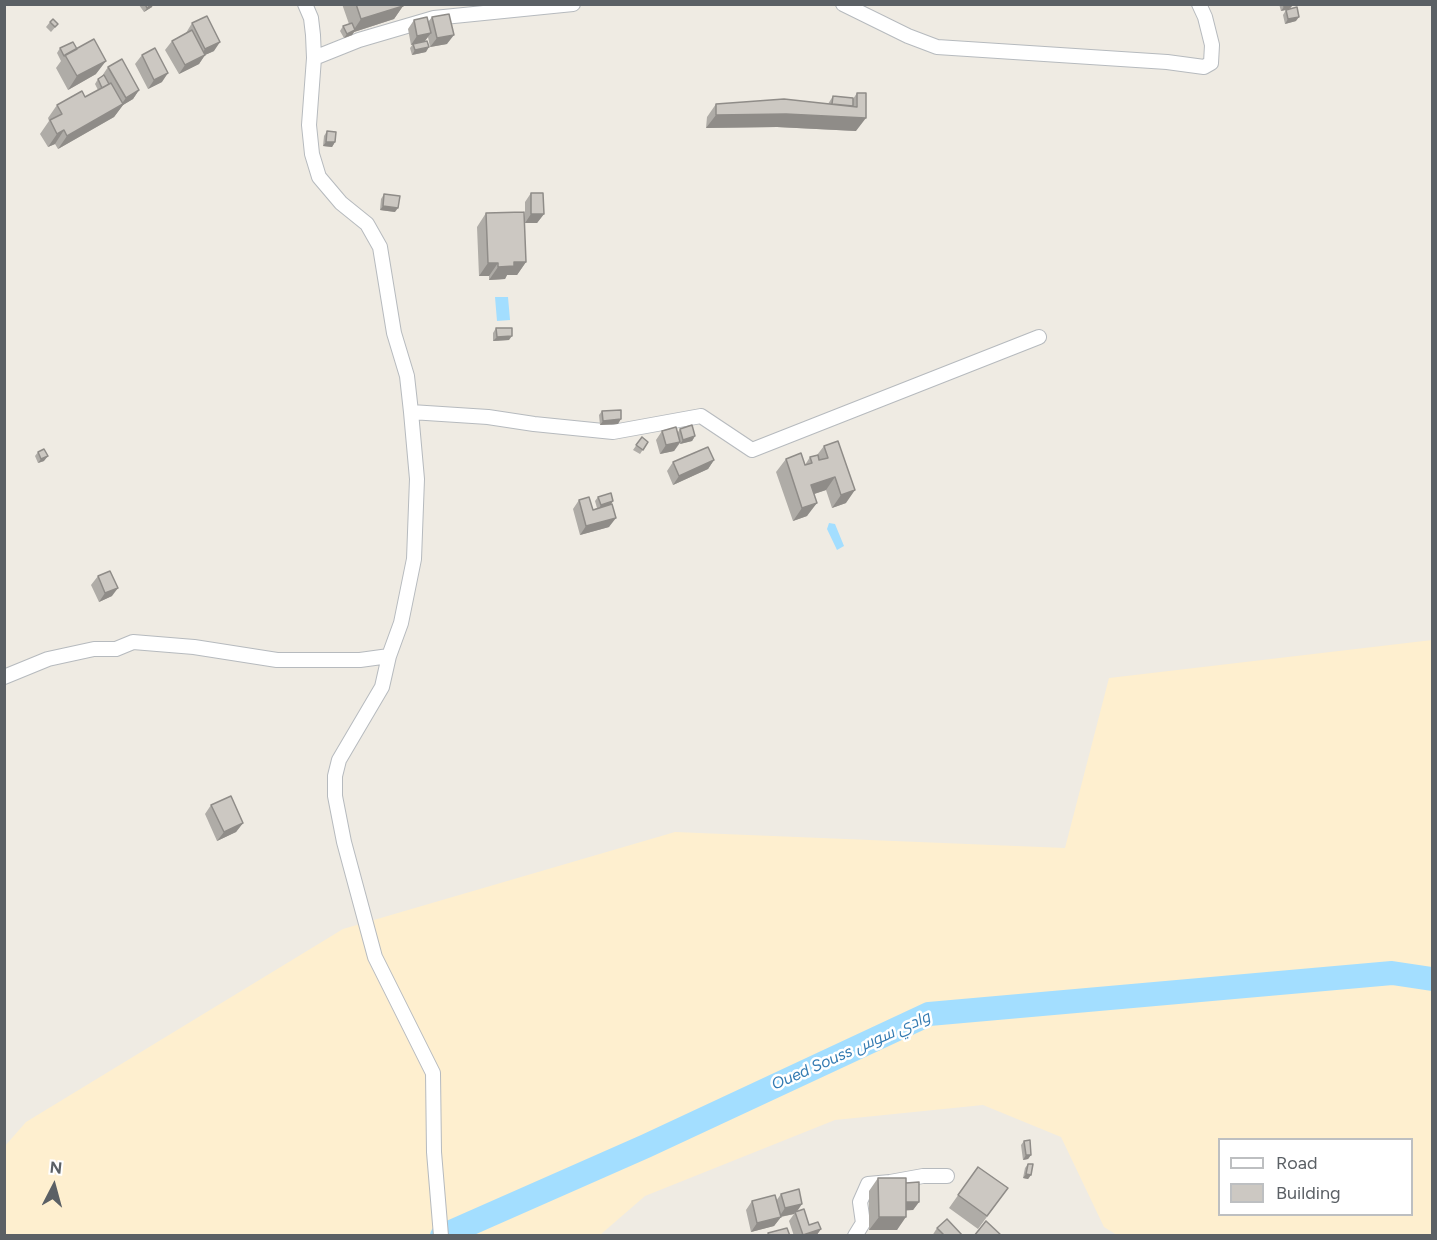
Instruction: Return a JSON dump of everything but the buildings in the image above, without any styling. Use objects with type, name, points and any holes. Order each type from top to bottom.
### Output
[{"type":"street","points":[[305,4],[311,18],[314,58],[309,125],[312,154],[319,177],[341,203],[367,224],[380,247],[394,333],[407,376],[411,412],[417,479],[414,559],[401,623],[389,656],[382,687],[339,760],[335,776],[335,796],[344,842],[375,957],[433,1072],[435,1152],[441,1236]]},
{"type":"street","points":[[314,58],[358,40],[434,18],[573,4]]},
{"type":"street","points":[[843,4],[908,36],[937,47],[1167,62],[1204,68],[1211,63],[1212,45],[1199,4]]},
{"type":"street","points":[[411,412],[488,417],[613,432],[701,416],[752,450],[1039,338]]},
{"type":"street","points":[[4,677],[48,660],[94,649],[116,650],[133,642],[293,661],[360,660],[389,656]]},
{"type":"street","points":[[855,1236],[863,1223],[860,1202],[868,1184],[924,1176],[947,1176]]},
{"type":"sand","points":[[1432,640],[1432,1235],[1117,1235],[1104,1227],[1061,1137],[983,1105],[835,1120],[645,1196],[600,1235],[5,1236],[5,1146],[26,1122],[343,929],[675,832],[1065,848],[1109,678]]},
{"type":"water","points":[[495,297],[508,297],[510,320],[497,321]]},
{"type":"water","points":[[829,523],[835,524],[844,546],[837,550],[827,529]]},
{"type":"waterway","name":"Oued Souss وادي سوس","points":[[442,1236],[646,1146],[929,1014],[1392,973],[1432,979]]}]
